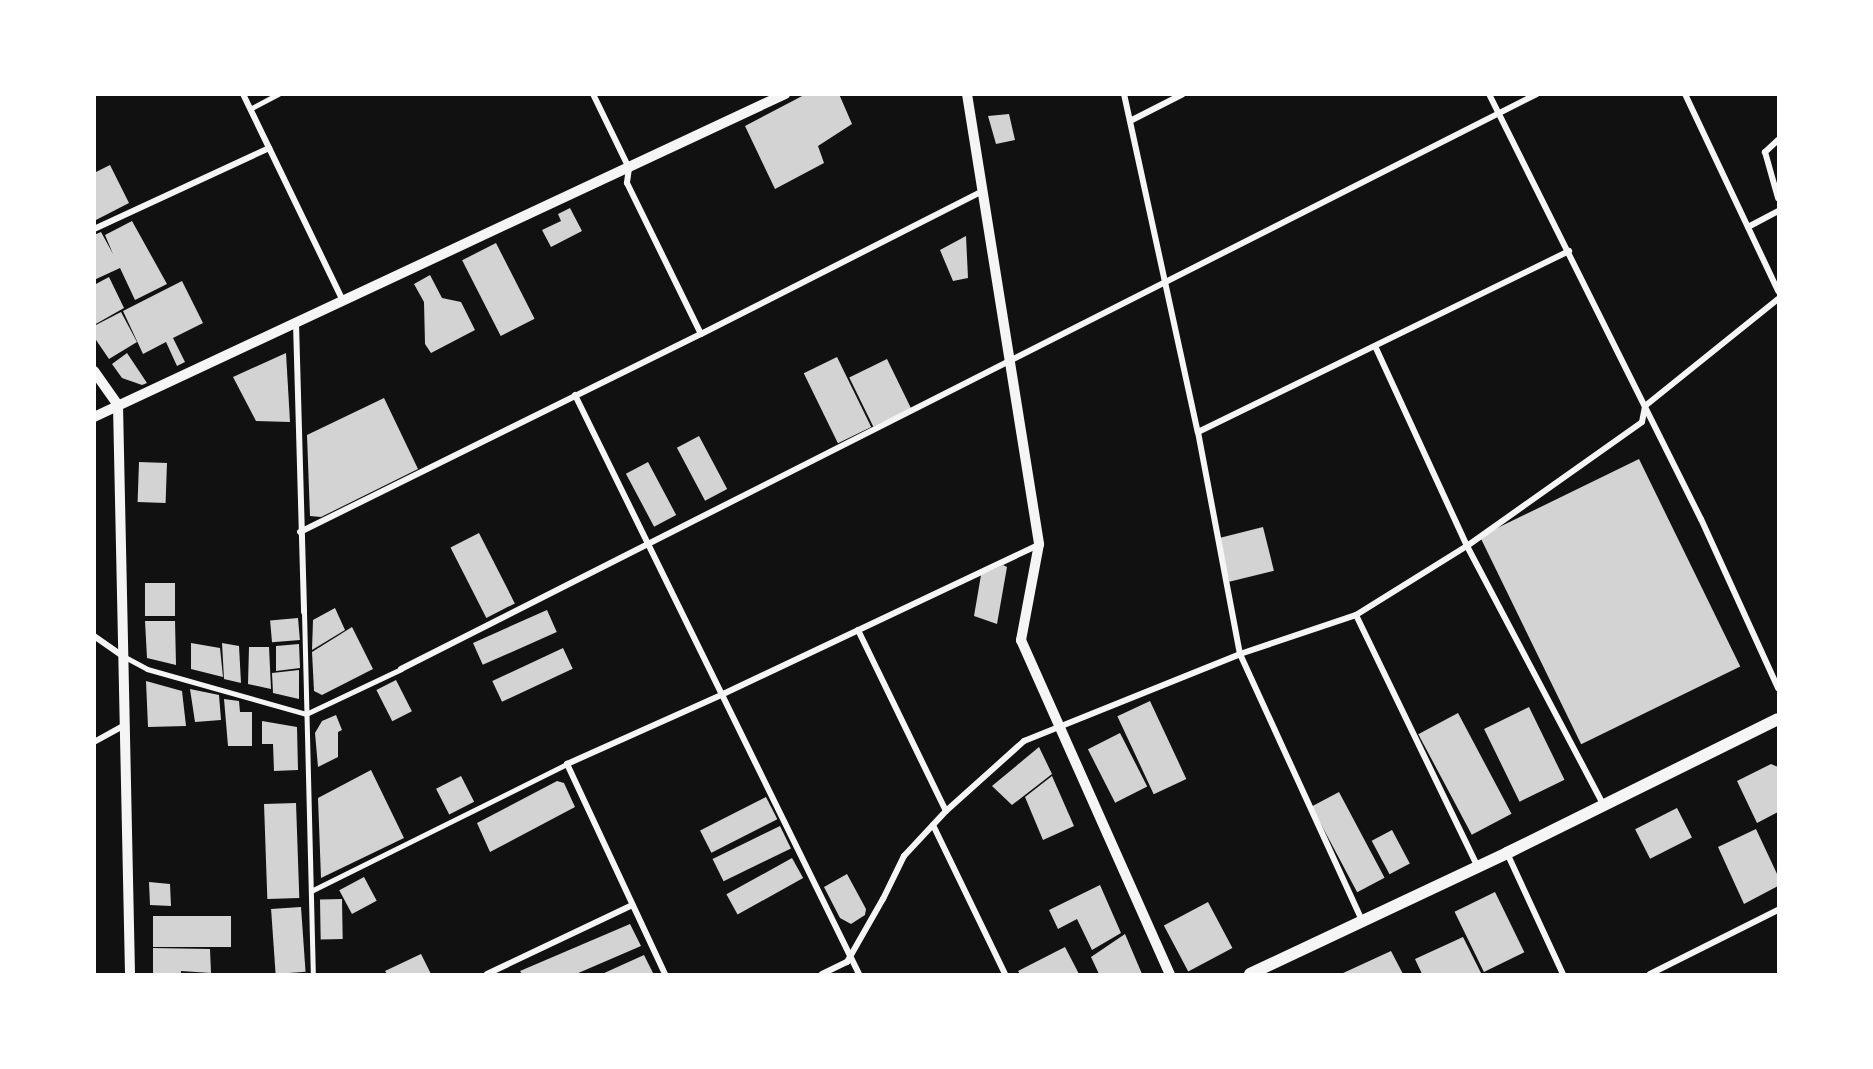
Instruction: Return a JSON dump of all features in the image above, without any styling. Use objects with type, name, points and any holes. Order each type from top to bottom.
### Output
[{"type":"main road","points":[[1250,975],[1508,853],[1603,804],[1779,719]]},
{"type":"street","points":[[243,94],[343,302]]},
{"type":"street","points":[[593,94],[629,168],[627,183],[701,334]]},
{"type":"street","points":[[94,417],[785,94]]},
{"type":"street","points":[[967,94],[1008,362],[1039,544],[1022,640],[1170,975]]},
{"type":"street","points":[[1125,94],[1198,432],[1240,654],[1362,921]]},
{"type":"street","points":[[1130,122],[1183,94]]},
{"type":"street","points":[[1489,94],[1701,519],[1779,688]]},
{"type":"street","points":[[94,636],[147,669],[306,714],[401,669],[1537,94]]},
{"type":"street","points":[[1685,94],[1779,291]]},
{"type":"street","points":[[1779,140],[1765,152],[1779,198]]},
{"type":"street","points":[[94,229],[269,148]]},
{"type":"street","points":[[300,532],[701,334],[981,192]]},
{"type":"street","points":[[1748,227],[1779,211]]},
{"type":"street","points":[[1198,432],[1569,251]]},
{"type":"street","points":[[822,975],[847,962],[884,899],[904,856],[946,811],[1024,741],[1240,654],[1356,615],[1467,546],[1642,422],[1645,406],[1779,300]]},
{"type":"street","points":[[296,323],[313,975]]},
{"type":"street","points":[[1375,346],[1467,546],[1603,804]]},
{"type":"street","points":[[94,371],[118,405],[130,975]]},
{"type":"street","points":[[575,395],[859,975]]},
{"type":"street","points":[[311,891],[567,764],[1039,544]]},
{"type":"street","points":[[1356,615],[1478,867]]},
{"type":"street","points":[[858,630],[946,811]]},
{"type":"street","points":[[94,742],[125,725]]},
{"type":"street","points":[[567,764],[665,975]]},
{"type":"street","points":[[933,825],[1005,975]]},
{"type":"street","points":[[1508,853],[1563,975]]},
{"type":"street","points":[[487,975],[632,905]]},
{"type":"street","points":[[1650,975],[1779,910]]},
{"type":"lane","points":[[250,109],[278,94]]},
{"type":"building","points":[[806,94],[839,94],[852,124],[818,146],[824,163],[775,189],[745,126]]},
{"type":"building","points":[[1009,114],[1015,140],[996,144],[988,116]]},
{"type":"building","points":[[110,165],[129,203],[94,221],[94,173]]},
{"type":"building","points":[[570,208],[582,231],[551,247],[542,230],[561,221],[558,214]]},
{"type":"building","points":[[132,221],[167,284],[135,300],[120,268],[94,280],[94,235],[101,232],[113,254],[105,235]]},
{"type":"building","points":[[966,236],[968,278],[953,281],[940,250]]},
{"type":"building","points":[[496,243],[535,319],[501,336],[462,260]]},
{"type":"building","points":[[430,275],[442,298],[461,302],[475,330],[431,353],[425,344],[424,302],[414,284]]},
{"type":"building","points":[[109,277],[124,308],[94,325],[94,285]]},
{"type":"building","points":[[182,281],[203,323],[173,338],[185,362],[177,366],[166,342],[143,354],[123,311]]},
{"type":"building","points":[[121,312],[137,342],[109,359],[94,337],[94,326]]},
{"type":"building","points":[[127,353],[147,383],[142,385],[122,378],[112,364]]},
{"type":"building","points":[[286,353],[290,422],[256,421],[233,377]]},
{"type":"building","points":[[837,357],[871,427],[838,443],[804,373]]},
{"type":"building","points":[[887,359],[911,408],[873,427],[849,377]]},
{"type":"building","points":[[384,398],[418,469],[321,517],[310,516],[307,435]]},
{"type":"building","points":[[699,436],[727,489],[705,501],[677,448]]},
{"type":"building","points":[[1639,459],[1740,667],[1581,744],[1480,537]]},
{"type":"building","points":[[139,462],[167,463],[166,503],[138,502]]},
{"type":"building","points":[[648,462],[676,515],[654,527],[626,474]]},
{"type":"building","points":[[1263,527],[1274,571],[1229,582],[1218,538]]},
{"type":"building","points":[[479,533],[515,603],[486,618],[450,548]]},
{"type":"building","points":[[1003,565],[1007,567],[997,624],[974,616],[981,575]]},
{"type":"building","points":[[145,583],[175,583],[175,616],[145,616]]},
{"type":"building","points":[[335,608],[345,630],[312,650],[313,620]]},
{"type":"building","points":[[547,610],[557,632],[483,665],[473,643]]},
{"type":"building","points":[[298,618],[300,640],[272,642],[270,620]]},
{"type":"building","points":[[145,621],[175,621],[176,665],[147,658]]},
{"type":"building","points":[[352,627],[373,669],[322,695],[314,691],[312,652]]},
{"type":"building","points":[[191,643],[220,648],[223,677],[191,669]]},
{"type":"building","points":[[222,643],[239,646],[241,683],[224,679]]},
{"type":"building","points":[[299,644],[300,668],[276,671],[276,646]]},
{"type":"building","points":[[249,647],[269,647],[271,689],[248,684]]},
{"type":"building","points":[[563,648],[573,669],[502,702],[492,681]]},
{"type":"building","points":[[299,670],[299,699],[273,693],[272,673]]},
{"type":"building","points":[[396,680],[412,711],[392,721],[376,690]]},
{"type":"building","points":[[146,681],[182,691],[186,726],[148,727]]},
{"type":"building","points":[[190,689],[219,695],[221,720],[195,722]]},
{"type":"building","points":[[224,699],[239,701],[240,712],[252,712],[252,746],[228,746]]},
{"type":"building","points":[[1150,701],[1186,779],[1154,794],[1117,716]]},
{"type":"building","points":[[1529,707],[1565,780],[1520,802],[1484,729]]},
{"type":"building","points":[[1458,713],[1512,814],[1472,835],[1418,734]]},
{"type":"building","points":[[336,715],[342,730],[338,732],[338,757],[318,767],[315,733],[322,721]]},
{"type":"building","points":[[262,721],[297,727],[298,770],[274,771],[273,744],[262,744]]},
{"type":"building","points":[[1120,733],[1147,786],[1115,803],[1088,749]]},
{"type":"building","points":[[1039,747],[1052,774],[1012,805],[992,786]]},
{"type":"building","points":[[1771,764],[1778,767],[1778,812],[1757,823],[1737,781]]},
{"type":"building","points":[[371,770],[404,838],[321,878],[318,798]]},
{"type":"building","points":[[461,776],[474,802],[449,815],[436,789]]},
{"type":"building","points":[[1052,776],[1074,826],[1043,840],[1025,797]]},
{"type":"building","points":[[557,781],[564,783],[575,807],[490,852],[477,823]]},
{"type":"building","points":[[1339,792],[1385,878],[1357,892],[1312,807]]},
{"type":"building","points":[[766,797],[777,819],[711,853],[700,831]]},
{"type":"building","points":[[296,803],[299,898],[267,899],[264,804]]},
{"type":"building","points":[[1677,808],[1692,837],[1650,859],[1635,829]]},
{"type":"building","points":[[780,826],[791,848],[724,881],[713,859]]},
{"type":"building","points":[[1756,829],[1778,876],[1778,886],[1744,904],[1718,847]]},
{"type":"building","points":[[1392,830],[1410,864],[1390,874],[1372,841]]},
{"type":"building","points":[[792,858],[803,878],[738,914],[726,894]]},
{"type":"building","points":[[847,874],[866,909],[865,915],[851,924],[840,918],[824,887]]},
{"type":"building","points":[[364,877],[377,901],[352,914],[339,890]]},
{"type":"building","points":[[149,882],[170,884],[171,906],[150,905]]},
{"type":"building","points":[[1100,885],[1121,933],[1092,950],[1077,919],[1058,929],[1049,910]]},
{"type":"building","points":[[1495,892],[1524,952],[1484,972],[1455,912]]},
{"type":"building","points":[[320,899],[342,899],[343,939],[321,939]]},
{"type":"building","points":[[1208,902],[1232,948],[1188,971],[1164,925]]},
{"type":"building","points":[[301,907],[306,972],[276,974],[271,909]]},
{"type":"building","points":[[153,916],[231,916],[231,947],[153,947]]},
{"type":"building","points":[[630,924],[641,946],[576,974],[522,974],[520,971]]},
{"type":"building","points":[[1125,934],[1142,974],[1099,974],[1091,957]]},
{"type":"building","points":[[1463,937],[1481,973],[1422,974],[1415,959]]},
{"type":"building","points":[[1065,947],[1079,974],[1020,974],[1018,971]]},
{"type":"building","points":[[153,948],[210,949],[211,973],[181,971],[181,974],[153,974]]},
{"type":"building","points":[[1391,951],[1403,974],[1341,974]]},
{"type":"building","points":[[421,954],[431,974],[387,974],[385,971]]},
{"type":"building","points":[[644,955],[653,973],[651,974],[602,974]]}]
